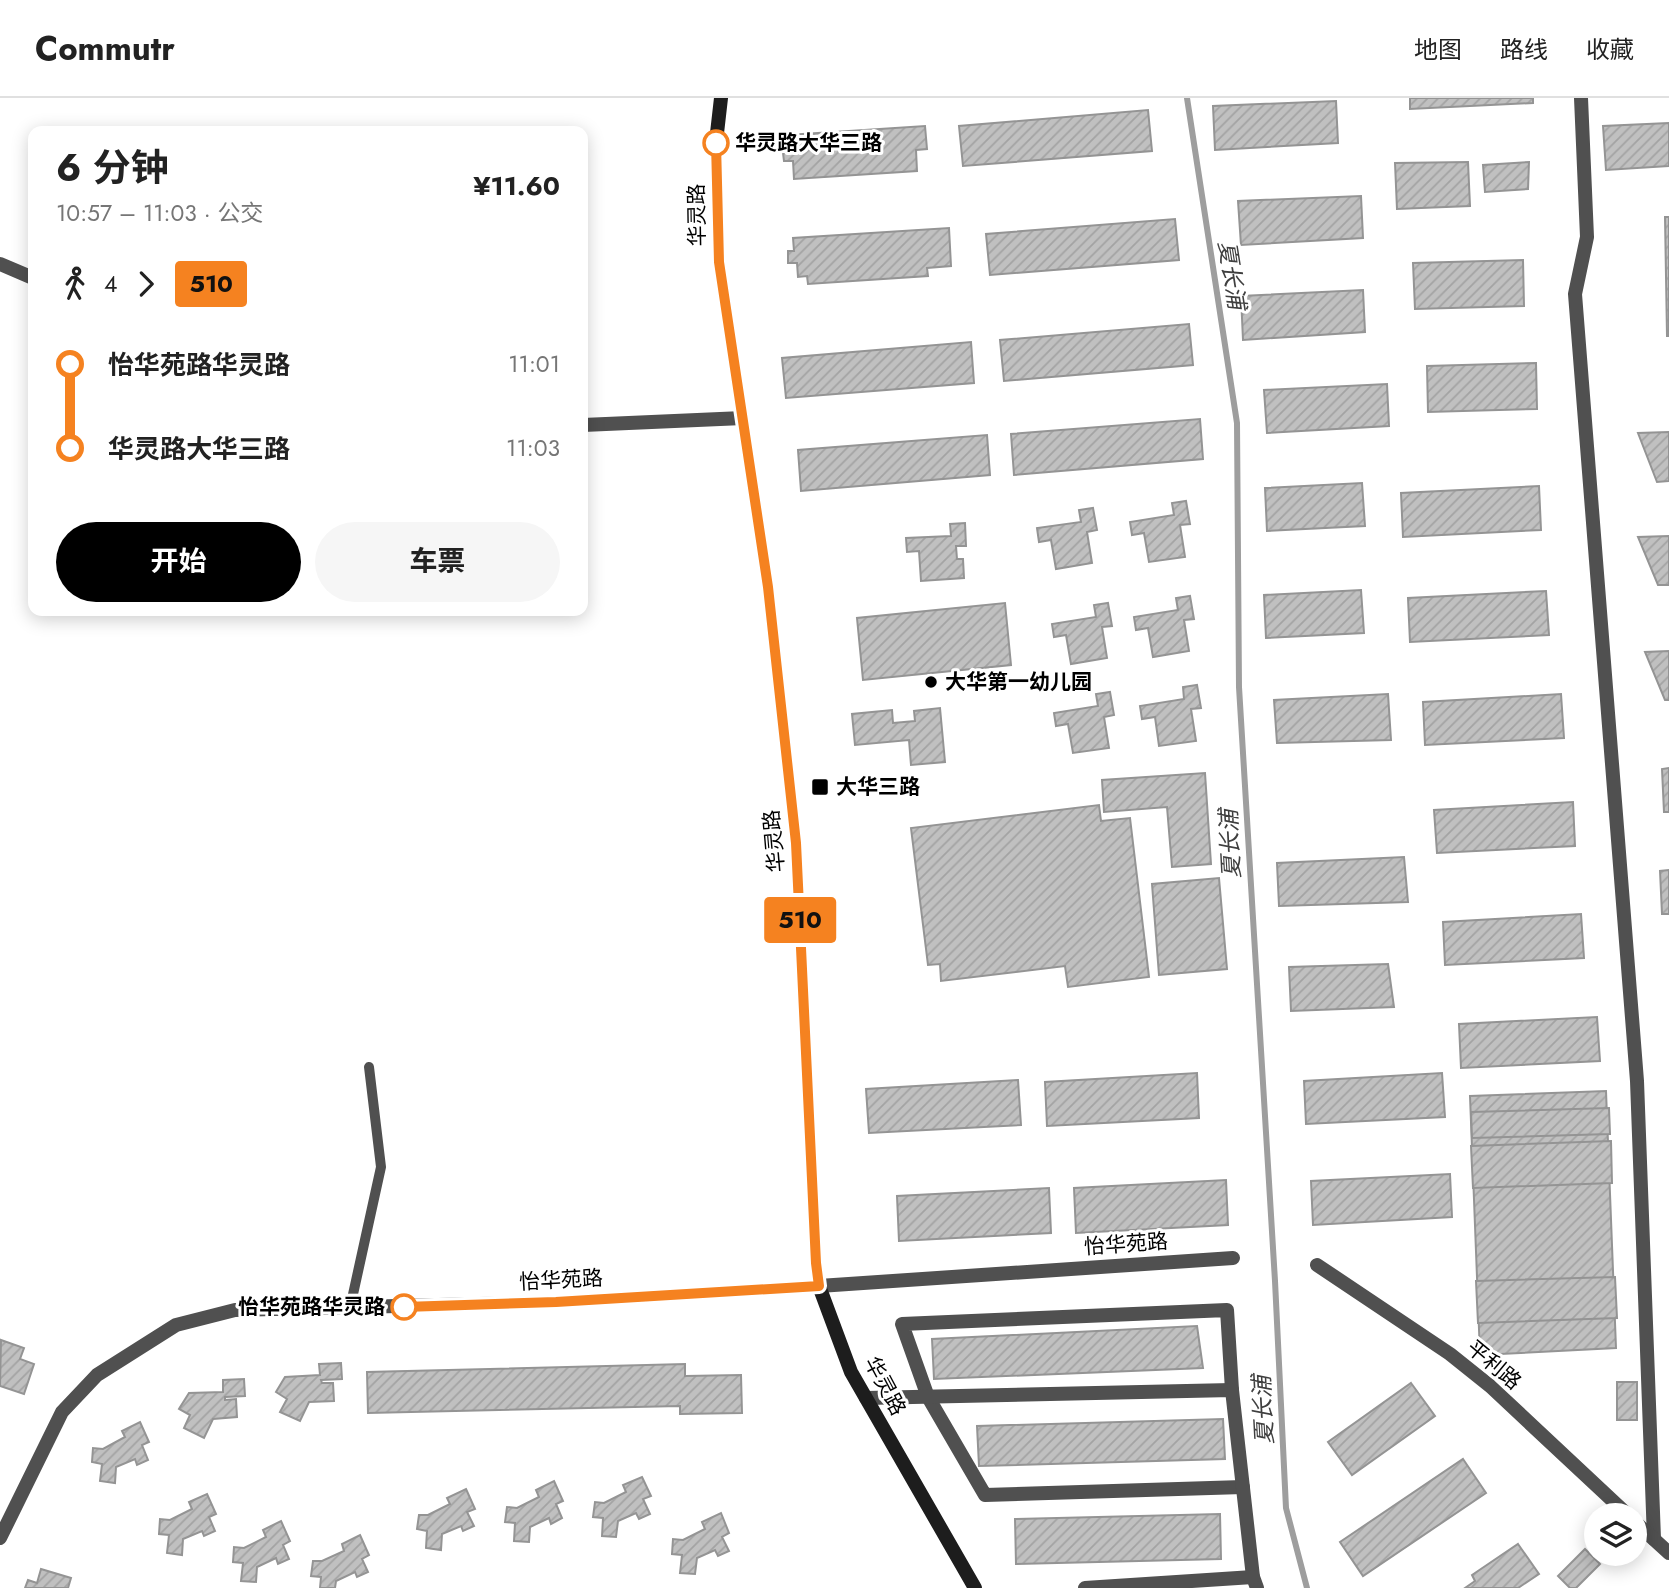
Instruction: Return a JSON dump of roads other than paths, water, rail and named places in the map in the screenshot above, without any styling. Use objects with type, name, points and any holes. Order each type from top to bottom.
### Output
[{"type":"main road","name":"华灵路","points":[[720,98],[716,142],[719,262],[768,587],[796,843],[819,1286],[851,1372],[975,1588]]},
{"type":"street","points":[[1581,98],[1587,237],[1575,294],[1637,1081],[1654,1539]]},
{"type":"street","points":[[0,264],[28,276]]},
{"type":"street","points":[[588,425],[743,418]]},
{"type":"street","name":"怡华苑路","points":[[1,1530],[62,1412],[97,1375],[176,1325],[235,1310],[556,1302],[1233,1258]]},
{"type":"street","name":"平利路","points":[[1317,1265],[1460,1362],[1490,1386],[1615,1503]]},
{"type":"street","points":[[1085,1588],[1255,1583],[1232,1390],[1227,1310],[902,1324],[928,1396],[985,1495],[1243,1487]]},
{"type":"street","points":[[866,1398],[1232,1390]]},
{"type":"street","points":[[1647,1533],[1669,1553]]},
{"type":"lane","points":[[350,1308],[381,1167],[369,1067]]},
{"type":"waterway","name":"夏长浦","points":[[1187,98],[1237,423],[1239,687],[1286,1508],[1307,1588]]},
{"type":"place","name":"华灵路大华三路","points":[[716,143]]},
{"type":"place","name":"大华第一幼儿园","points":[[931,682]]},
{"type":"place","name":"大华三路","points":[[820,787]]},
{"type":"place","name":"怡华苑路华灵路","points":[[404,1307]]}]
